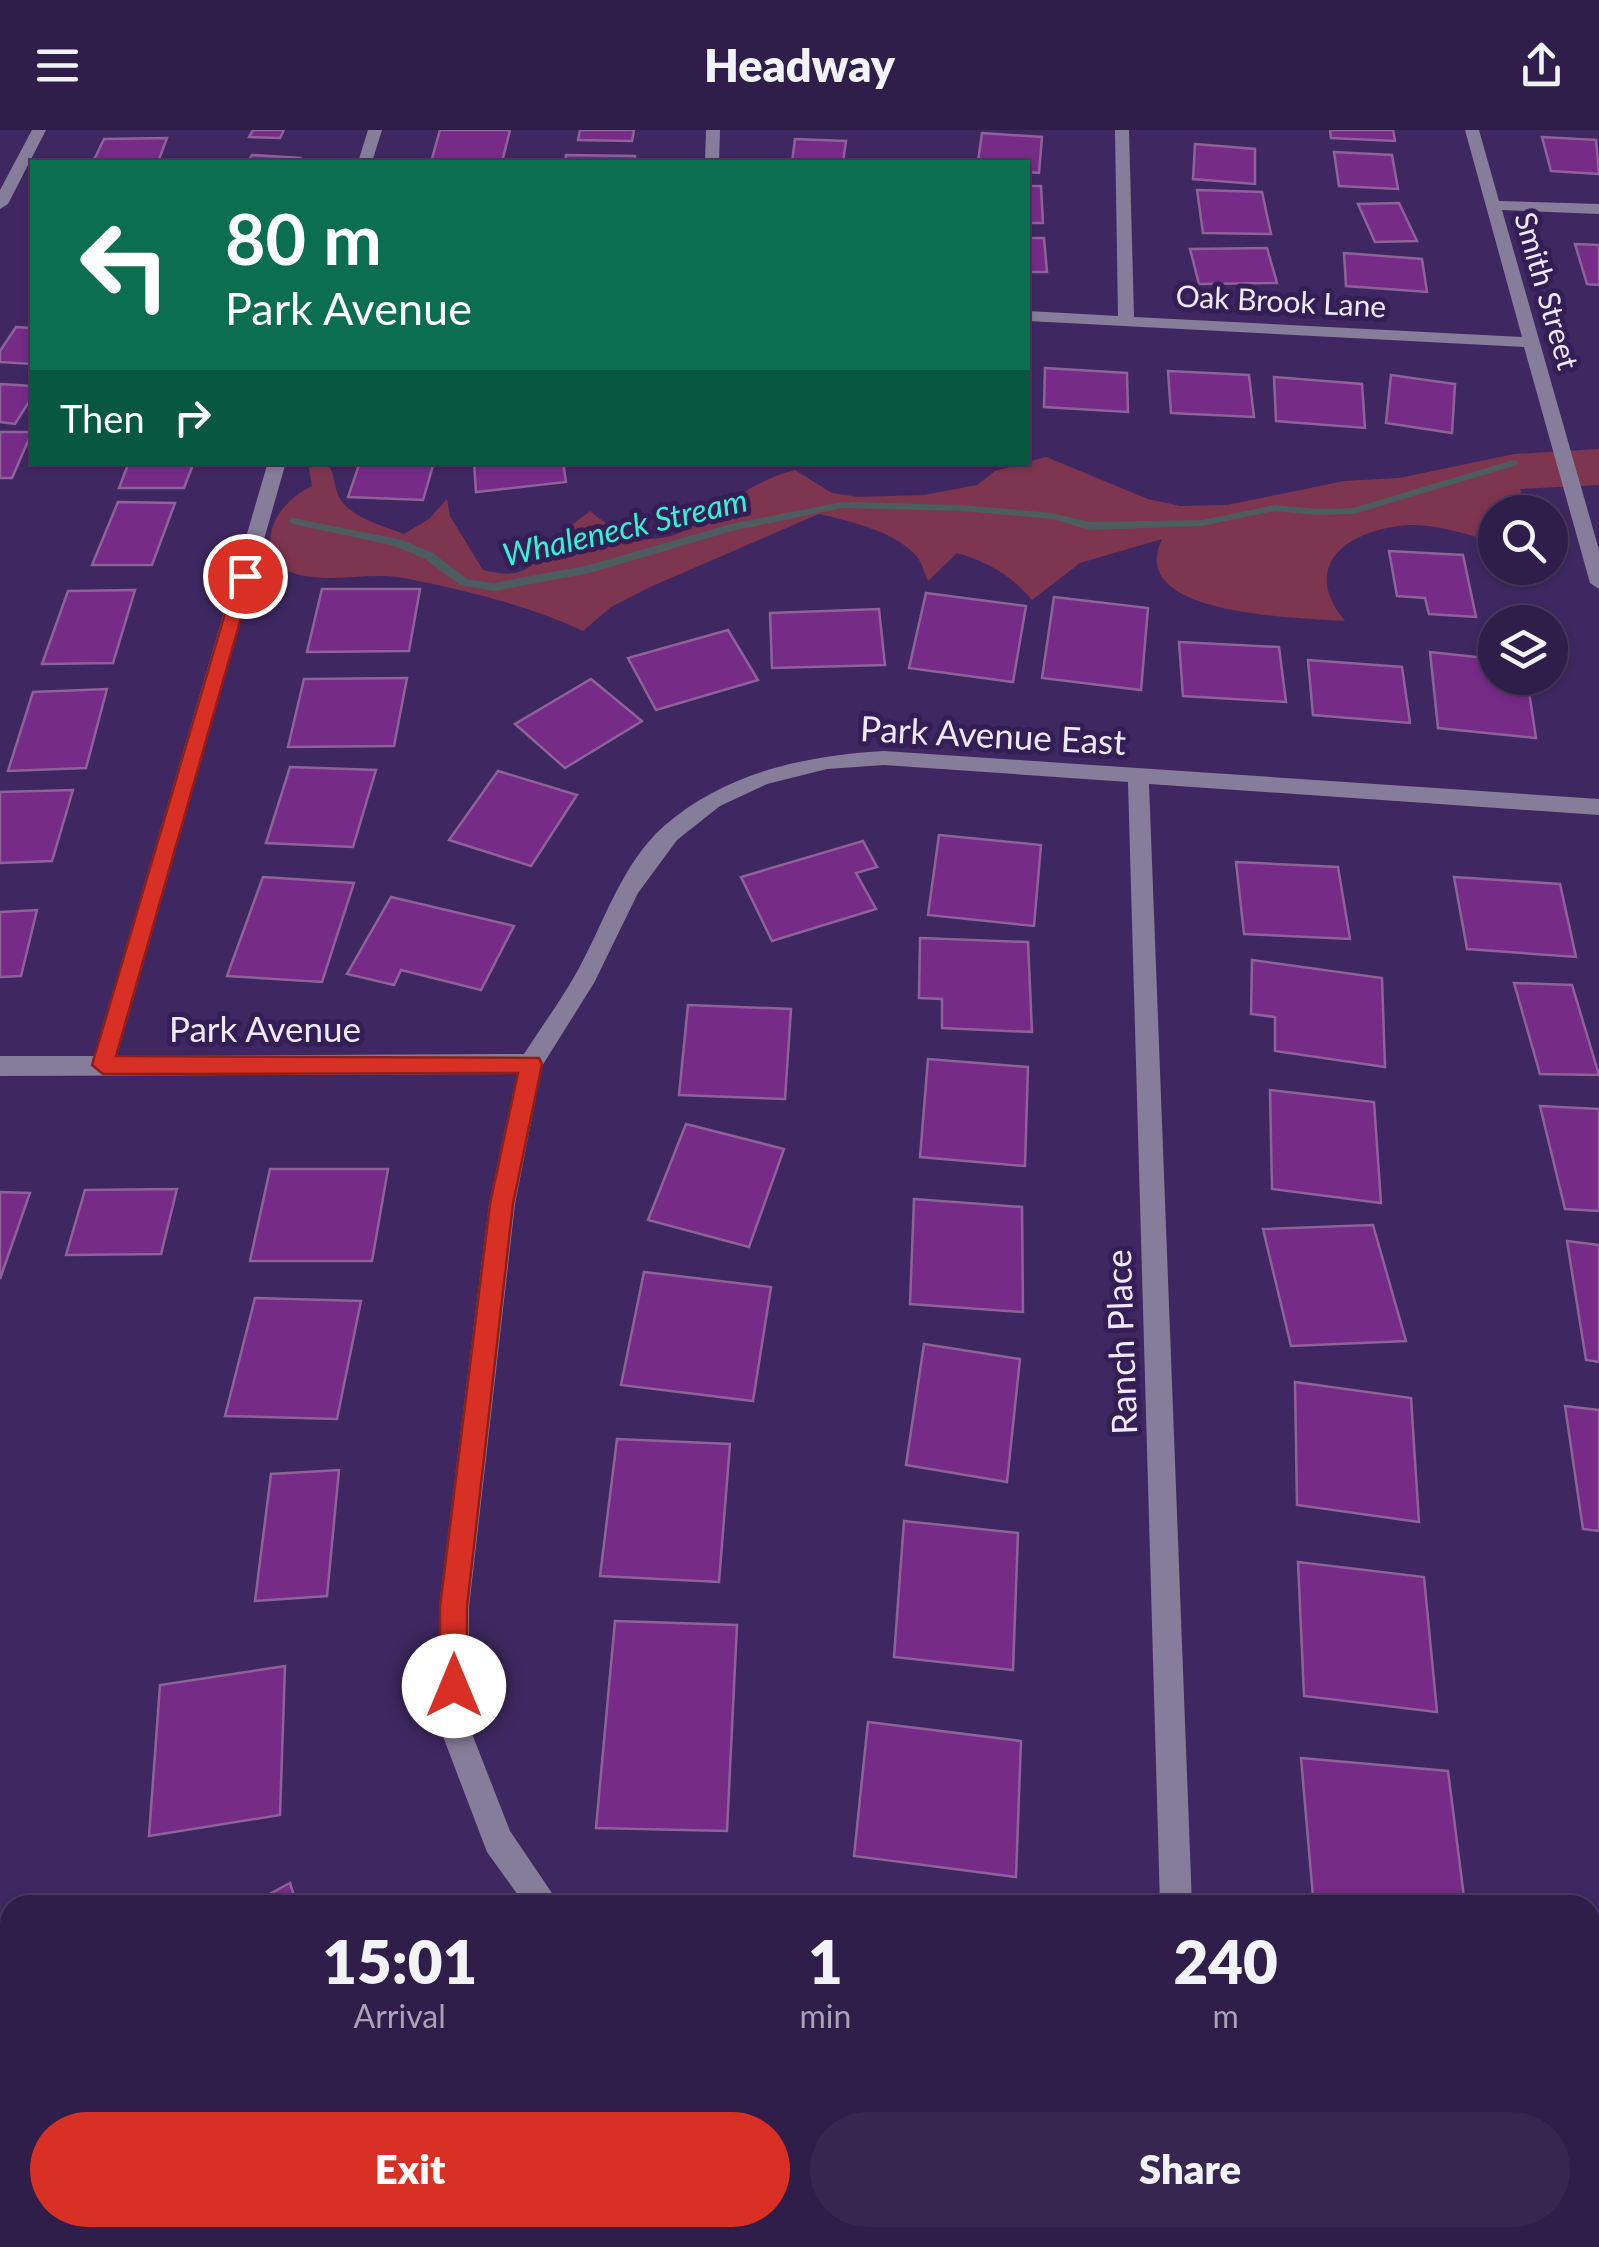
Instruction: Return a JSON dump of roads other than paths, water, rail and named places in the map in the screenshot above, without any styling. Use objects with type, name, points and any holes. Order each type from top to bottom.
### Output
[{"type":"street","points":[[0,204],[39,130]]},
{"type":"street","points":[[366,160],[375,130]]},
{"type":"street","points":[[712,160],[713,130]]},
{"type":"street","points":[[1122,130],[1126,321]]},
{"type":"street","name":"Smith Street","points":[[1472,130],[1599,583]]},
{"type":"street","points":[[1493,205],[1599,209]]},
{"type":"street","name":"Oak Brook Lane","points":[[1030,316],[1532,342]]},
{"type":"street","points":[[103,1065],[276,465]]},
{"type":"street","name":"Park Avenue East","points":[[531,1064],[586,977],[629,889],[670,834],[713,802],[761,778],[827,762],[884,758],[1599,807]]},
{"type":"street","name":"Ranch Place","points":[[1138,776],[1176,1895]]},
{"type":"street","points":[[531,1064],[502,1204],[454,1607],[454,1726],[498,1841],[537,1895]]},
{"type":"street","name":"Park Avenue","points":[[0,1066],[531,1064]]},
{"type":"waterway","name":"Whaleneck Stream","points":[[293,521],[398,543],[429,556],[464,582],[494,587],[590,569],[731,528],[842,505],[963,508],[1052,516],[1090,526],[1202,523],[1275,508],[1354,511],[1513,463]]}]
